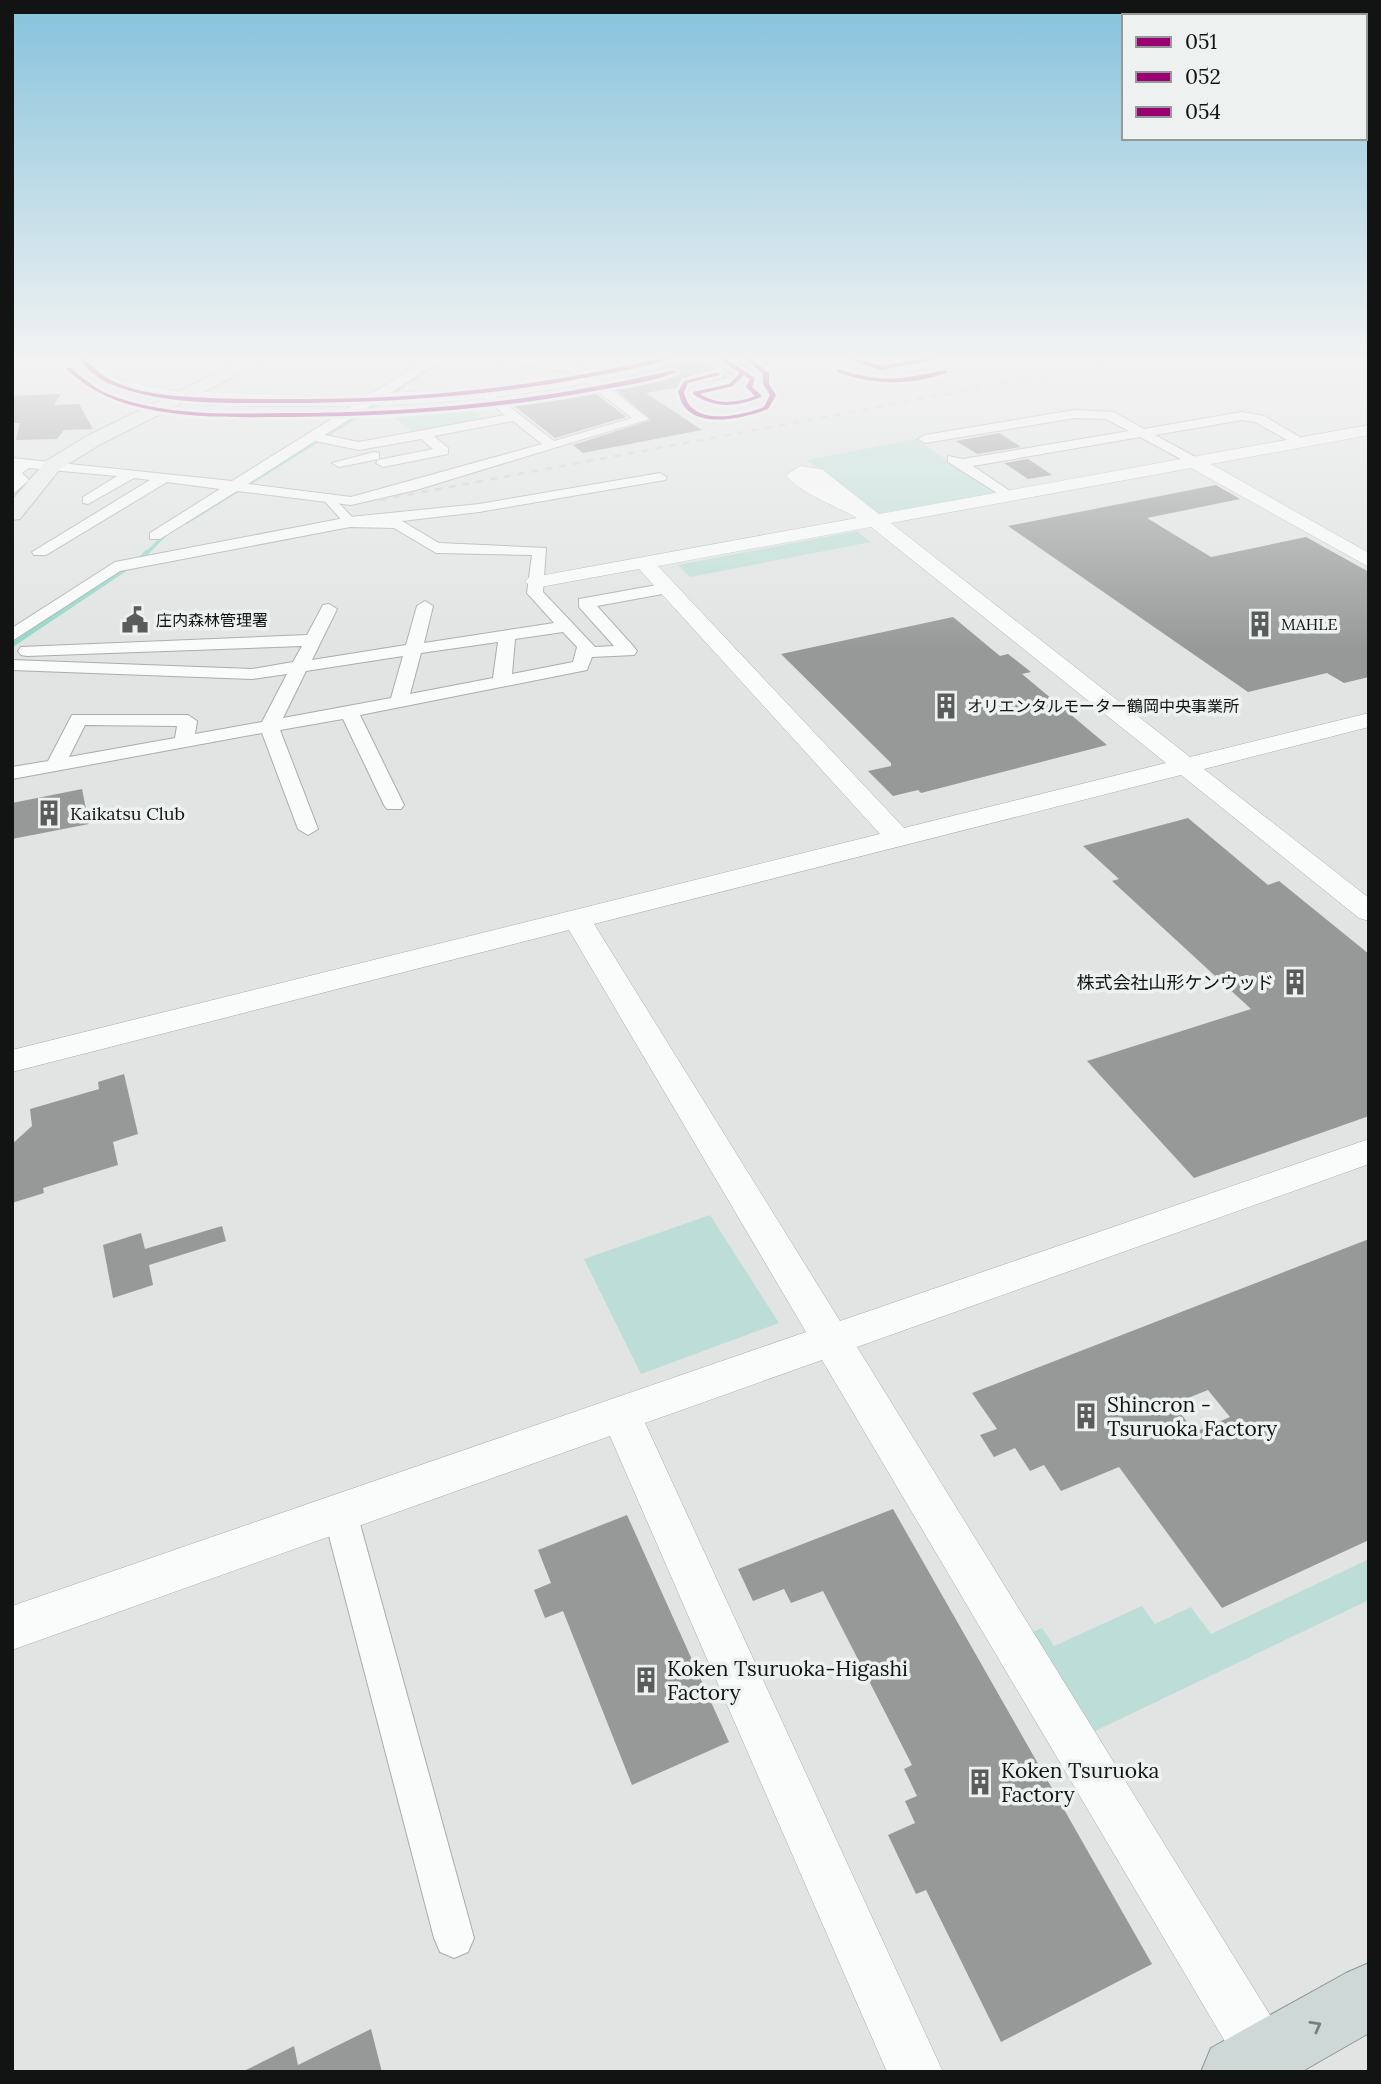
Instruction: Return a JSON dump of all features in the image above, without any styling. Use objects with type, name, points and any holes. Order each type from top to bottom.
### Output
[{"type":"highway","points":[[1249,2064],[1369,1996]]},
{"type":"main road","points":[[12,514],[53,465],[69,455]]},
{"type":"street","points":[[155,536],[286,455]]},
{"type":"street","points":[[372,455],[411,487]]},
{"type":"street","points":[[339,463],[412,455]]},
{"type":"street","points":[[12,491],[22,480],[13,473],[19,463],[132,473],[351,501],[411,487],[514,455]]},
{"type":"street","points":[[948,455],[1007,496]]},
{"type":"street","points":[[960,464],[1011,455]]},
{"type":"street","points":[[1182,455],[1369,561]]},
{"type":"street","points":[[534,582],[1233,455]]},
{"type":"street","points":[[88,500],[132,473]]},
{"type":"street","points":[[40,552],[165,477]]},
{"type":"street","points":[[12,636],[115,567],[350,522],[479,508],[660,477]]},
{"type":"street","points":[[12,773],[183,744],[581,666],[586,646],[535,593],[534,582],[540,551],[436,548],[397,524],[350,522],[326,496]]},
{"type":"street","points":[[876,521],[1369,912]]},
{"type":"street","points":[[644,563],[899,839]]},
{"type":"street","points":[[585,652],[628,651],[585,603],[668,588]]},
{"type":"street","points":[[399,702],[425,606]]},
{"type":"street","points":[[308,829],[269,727],[328,609]]},
{"type":"street","points":[[12,665],[252,674],[566,626]]},
{"type":"street","points":[[502,682],[507,635]]},
{"type":"street","points":[[12,652],[312,640]]},
{"type":"street","points":[[349,712],[394,805]]},
{"type":"street","points":[[55,766],[79,719],[188,720],[183,744]]},
{"type":"street","points":[[12,1061],[1369,720]]},
{"type":"street","points":[[577,920],[833,1339],[1249,2064]]},
{"type":"street","points":[[12,1628],[1369,1151]]},
{"type":"street","points":[[621,1414],[915,2072]]},
{"type":"street","points":[[340,1513],[454,1938]]},
{"type":"green space","points":[[832,455],[940,455],[998,495],[881,516],[807,460]]},
{"type":"green space","points":[[857,531],[871,542],[690,577],[678,565]]},
{"type":"green space","points":[[710,1215],[779,1323],[641,1374],[584,1259]]},
{"type":"green space","points":[[1369,1559],[1369,1600],[1093,1732],[1030,1633],[1042,1628],[1054,1646],[1142,1606],[1155,1624],[1191,1607],[1211,1634]]},
{"type":"building","points":[[1028,459],[1052,475],[1028,479],[1004,463]]},
{"type":"building","name":"MAHLE","points":[[1216,485],[1240,499],[1147,518],[1211,557],[1306,537],[1369,572],[1369,677],[1344,683],[1327,673],[1248,692],[1008,526]]},
{"type":"building","name":"オリエンタルモーター鶴岡中央事業所","points":[[953,617],[1000,656],[1008,654],[1031,672],[1022,674],[1107,745],[921,793],[918,790],[893,796],[868,771],[891,766],[891,763],[781,654]]},
{"type":"building","name":"Kaikatsu Club","points":[[82,789],[89,824],[12,839],[12,803]]},
{"type":"building","name":"株式会社山形ケンウッド","points":[[1188,818],[1268,885],[1279,881],[1369,954],[1369,1116],[1194,1178],[1087,1061],[1251,1009],[1112,881],[1119,879],[1083,846]]},
{"type":"building","points":[[124,1074],[138,1134],[113,1142],[118,1165],[43,1188],[44,1193],[12,1203],[12,1144],[32,1126],[30,1109],[99,1089],[98,1082]]},
{"type":"building","points":[[222,1226],[226,1241],[149,1265],[153,1285],[113,1298],[103,1245],[141,1233],[145,1249]]},
{"type":"building","name":"Shincron - Tsuruoka Factory","points":[[1369,1239],[1369,1540],[1222,1608],[1119,1467],[1061,1491],[1044,1465],[1030,1471],[1015,1448],[994,1457],[980,1435],[997,1429],[972,1393]],"holes":[[[1208,1390],[1230,1417],[1195,1432],[1173,1404]]]},
{"type":"building","name":"Koken Tsuruoka Factory","points":[[893,1509],[1152,1964],[1001,2042],[926,1890],[916,1894],[888,1835],[915,1823],[905,1801],[917,1796],[904,1769],[912,1765],[823,1591],[791,1603],[784,1589],[753,1601],[738,1569]]},
{"type":"building","name":"Koken Tsuruoka-Higashi Factory","points":[[627,1515],[729,1742],[632,1785],[563,1611],[545,1618],[534,1590],[551,1583],[538,1550]]},
{"type":"building","points":[[371,2029],[382,2072],[242,2072],[294,2046],[298,2065]]},
{"type":"waterway","points":[[187,522],[294,455]]},
{"type":"waterway","points":[[146,554],[166,534]]},
{"type":"waterway","points":[[139,560],[147,552]]},
{"type":"waterway","points":[[12,645],[130,566]]},
{"type":"railway","points":[[380,500],[620,455]]},
{"type":"place","name":"庄内森林管理署","points":[[135,620]]},
{"type":"place","name":"MAHLE","points":[[1260,624]]},
{"type":"place","name":"オリエンタルモーター鶴岡中央事業所","points":[[946,706]]},
{"type":"place","name":"Kaikatsu Club","points":[[49,813]]},
{"type":"place","name":"株式会社山形ケンウッド","points":[[1295,982]]},
{"type":"place","name":"Shincron - Tsuruoka Factory","points":[[1086,1416]]},
{"type":"place","name":"Koken Tsuruoka-Higashi Factory","points":[[646,1680]]},
{"type":"place","name":"Koken Tsuruoka Factory","points":[[980,1782]]}]
